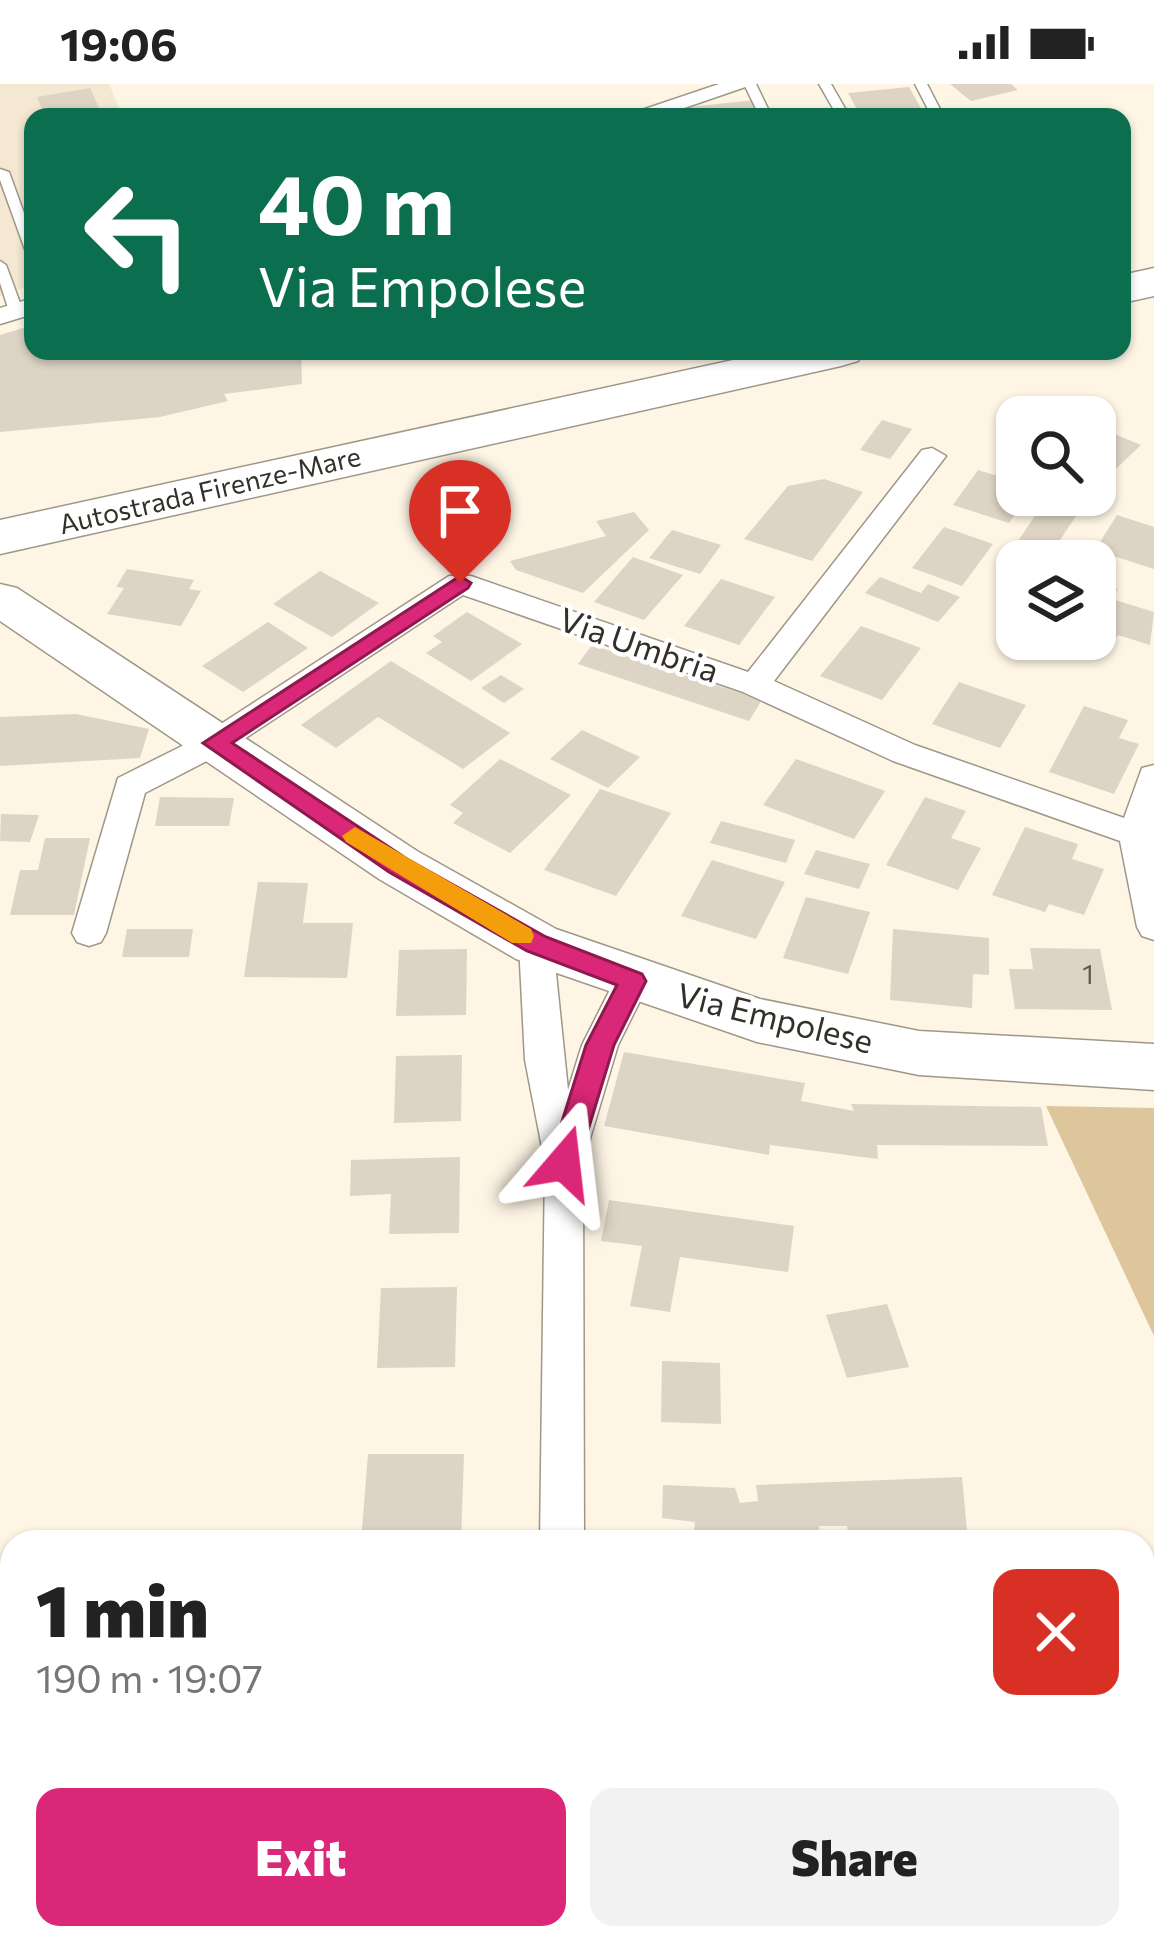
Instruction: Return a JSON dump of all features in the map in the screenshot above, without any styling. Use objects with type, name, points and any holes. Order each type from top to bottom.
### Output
[{"type":"highway","name":"Autostrada Firenze-Mare","points":[[6,525],[680,360]]},
{"type":"highway","name":"Autostrada Firenze-Mare","points":[[6,525],[799,360]]},
{"type":"main road","name":"Via Empolese","points":[[0,599],[398,865],[536,944],[632,981],[757,1020],[919,1053],[1154,1066]]},
{"type":"street","points":[[664,108],[746,84]]},
{"type":"street","name":"Via Umbria","points":[[754,685],[932,456]]},
{"type":"street","name":"Via Umbria","points":[[215,743],[460,583],[754,685],[904,754],[1144,834]]},
{"type":"street","points":[[89,933],[130,786],[215,743]]},
{"type":"street","points":[[1154,776],[1144,834],[1154,927]]},
{"type":"street","points":[[536,944],[543,1060],[564,1163],[562,1530]]},
{"type":"street","points":[[564,1163],[600,1045],[632,981]]},
{"type":"lane","points":[[3,172],[24,230]]},
{"type":"lane","points":[[0,265],[16,311]]},
{"type":"shaded area","points":[[0,84],[109,84],[119,108],[24,108],[24,288],[0,296]]},
{"type":"shaded area","points":[[1046,1106],[1154,1108],[1154,1336]]},
{"type":"building","points":[[950,84],[1011,84],[1018,90],[971,101]]},
{"type":"building","points":[[909,87],[921,108],[856,108],[848,93]]},
{"type":"building","points":[[90,88],[99,108],[41,108],[37,97]]},
{"type":"building","points":[[755,100],[759,108],[679,108]]},
{"type":"building","points":[[24,328],[24,360],[301,360],[302,384],[224,394],[228,401],[160,417],[0,432],[0,335]]},
{"type":"building","points":[[882,420],[912,429],[890,459],[860,450]]},
{"type":"building","points":[[1116,435],[1141,445],[1116,469]]},
{"type":"building","points":[[978,470],[996,476],[996,516],[1014,516],[1009,523],[953,505]]},
{"type":"building","points":[[824,479],[863,492],[812,561],[744,539],[788,486]]},
{"type":"building","points":[[634,512],[649,530],[583,593],[516,570],[510,561],[606,536],[596,521]]},
{"type":"building","points":[[1117,515],[1154,527],[1154,569],[1116,557],[1116,540],[1101,540]]},
{"type":"building","points":[[1035,516],[1076,516],[1060,540],[1019,540]]},
{"type":"building","points":[[944,527],[993,544],[962,586],[912,568]]},
{"type":"building","points":[[672,530],[721,545],[700,574],[649,558]]},
{"type":"building","points":[[633,557],[683,575],[644,620],[594,602]]},
{"type":"building","points":[[127,569],[194,580],[189,589],[201,591],[181,626],[107,614],[124,588],[116,587]]},
{"type":"building","points":[[320,571],[379,603],[332,637],[273,604]]},
{"type":"building","points":[[880,577],[921,593],[928,584],[960,597],[938,622],[865,593]]},
{"type":"building","points":[[721,579],[775,597],[739,645],[684,626]]},
{"type":"building","points":[[1116,600],[1154,612],[1150,645],[1118,635]]},
{"type":"building","points":[[467,612],[522,644],[471,681],[426,653],[442,642],[433,636]]},
{"type":"building","points":[[268,622],[308,648],[243,692],[202,666]]},
{"type":"building","points":[[861,626],[921,648],[882,700],[820,676]]},
{"type":"building","points":[[592,645],[762,700],[749,721],[578,664]]},
{"type":"building","points":[[391,661],[510,733],[463,769],[378,717],[336,748],[301,725]]},
{"type":"building","points":[[501,675],[524,689],[504,703],[481,688]]},
{"type":"building","points":[[959,682],[1026,705],[1000,748],[932,724]]},
{"type":"building","points":[[1084,706],[1128,720],[1119,738],[1139,744],[1114,794],[1049,772]]},
{"type":"building","points":[[76,714],[149,729],[140,758],[0,766],[0,717]]},
{"type":"building","points":[[582,730],[640,757],[608,788],[550,759]]},
{"type":"building","points":[[500,759],[571,795],[510,853],[453,823],[463,813],[450,805]]},
{"type":"building","points":[[796,759],[885,791],[854,839],[763,805]]},
{"type":"building","points":[[600,789],[671,813],[616,896],[544,870]]},
{"type":"building","points":[[160,797],[234,798],[229,826],[155,826]]},
{"type":"building","points":[[925,797],[966,811],[951,838],[981,848],[958,890],[886,865]]},
{"type":"building","points":[[1,814],[39,815],[30,842],[0,841]]},
{"type":"building","points":[[721,821],[795,840],[786,863],[710,843]]},
{"type":"building","points":[[1025,827],[1078,844],[1072,859],[1104,869],[1084,915],[1049,904],[1045,912],[992,895]]},
{"type":"building","points":[[45,838],[90,838],[74,915],[10,915],[20,870],[38,870]]},
{"type":"building","points":[[816,850],[870,864],[859,889],[804,874]]},
{"type":"building","points":[[712,860],[785,882],[756,939],[681,916]]},
{"type":"building","points":[[258,882],[308,883],[303,923],[353,923],[347,978],[244,977]]},
{"type":"building","points":[[806,897],[870,912],[848,974],[783,958]]},
{"type":"building","points":[[127,929],[193,929],[189,957],[122,957]]},
{"type":"building","points":[[893,929],[989,938],[989,975],[973,974],[972,1008],[890,1000]]},
{"type":"building","points":[[1030,948],[1100,949],[1112,1010],[1015,1009],[1009,969],[1033,969]]},
{"type":"building","points":[[467,949],[466,1015],[396,1016],[399,950]]},
{"type":"building","points":[[624,1052],[805,1083],[801,1101],[854,1111],[851,1104],[1041,1107],[1048,1146],[877,1145],[878,1159],[770,1145],[769,1155],[604,1126]]},
{"type":"building","points":[[462,1055],[461,1121],[394,1123],[396,1056]]},
{"type":"building","points":[[460,1157],[459,1233],[389,1234],[391,1194],[350,1196],[351,1160]]},
{"type":"building","points":[[609,1200],[794,1226],[788,1272],[680,1257],[670,1312],[630,1306],[642,1246],[601,1241]]},
{"type":"building","points":[[457,1287],[455,1367],[377,1368],[381,1288]]},
{"type":"building","points":[[887,1304],[909,1367],[847,1378],[826,1315]]},
{"type":"building","points":[[662,1361],[720,1363],[721,1424],[661,1422]]},
{"type":"building","points":[[368,1454],[464,1454],[461,1530],[362,1530]]},
{"type":"building","points":[[962,1477],[967,1530],[819,1526],[819,1530],[694,1530],[695,1522],[662,1518],[663,1485],[735,1488],[740,1503],[758,1501],[756,1485]]},
{"type":"slow traffic","points":[[355,836],[521,936]]},
{"type":"route","points":[[460,583],[215,743],[398,865],[536,944],[632,981],[600,1045],[564,1163]]}]
